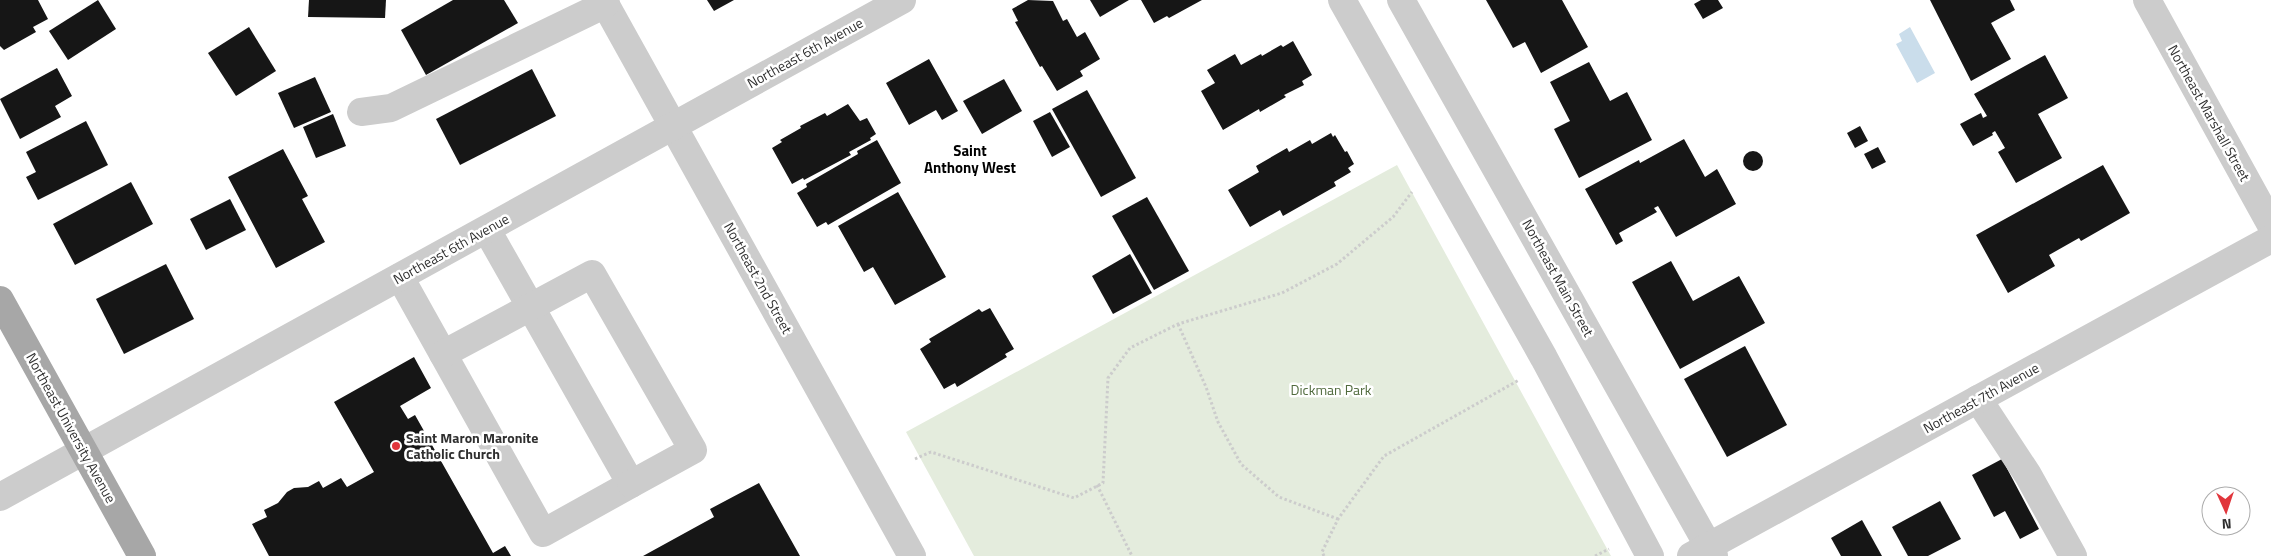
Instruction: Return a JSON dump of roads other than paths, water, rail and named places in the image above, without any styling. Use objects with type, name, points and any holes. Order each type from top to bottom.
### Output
[{"type":"main road","name":"Northeast University Avenue","points":[[0,300],[142,556]]},
{"type":"street","name":"Northeast 6th Avenue","points":[[0,497],[902,0]]},
{"type":"street","points":[[1342,0],[1544,358],[1650,556]]},
{"type":"street","name":"Northeast Main Street","points":[[1401,0],[1704,553]]},
{"type":"street","name":"Northeast Marshall Street","points":[[2147,0],[2271,225]]},
{"type":"street","name":"Northeast 2nd Street","points":[[604,2],[912,556]]},
{"type":"street","points":[[361,112],[391,108],[604,2]]},
{"type":"street","points":[[487,230],[631,484]]},
{"type":"street","name":"Northeast 7th Avenue","points":[[1704,553],[1978,399],[2271,239]]},
{"type":"street","points":[[400,277],[542,533],[693,450],[592,274],[443,354]]},
{"type":"street","points":[[1978,399],[2028,475],[2073,556]]},
{"type":"water","points":[[1910,27],[1935,73],[1917,83],[1896,44],[1902,41],[1899,34]]},
{"type":"place","name":"Saint Maron Maronite Catholic Church","points":[[396,446]]},
{"type":"district","name":"Saint Anthony West","points":[[970,160]]},
{"type":"park label","name":"Dickman Park","points":[[1331,390]]}]
